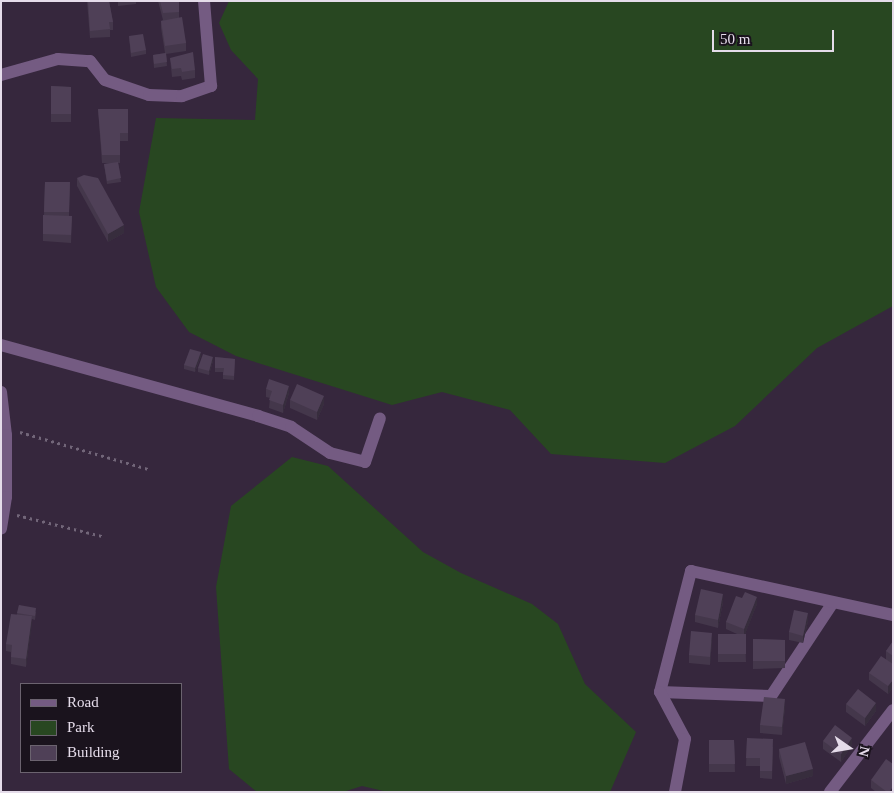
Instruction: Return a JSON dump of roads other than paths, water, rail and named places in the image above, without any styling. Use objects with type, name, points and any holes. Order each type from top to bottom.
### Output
[{"type":"street","points":[[1,75],[58,59],[90,61],[105,80],[149,96],[182,96],[211,86],[204,1]]},
{"type":"street","points":[[1,344],[258,416],[291,427],[330,453],[365,462],[380,418]]},
{"type":"street","points":[[1,392],[6,435],[6,497],[1,529]]},
{"type":"street","points":[[676,792],[686,739],[660,692],[691,571],[832,604],[893,615]]},
{"type":"street","points":[[660,692],[771,696],[832,604]]},
{"type":"street","points":[[830,792],[893,710]]}]
